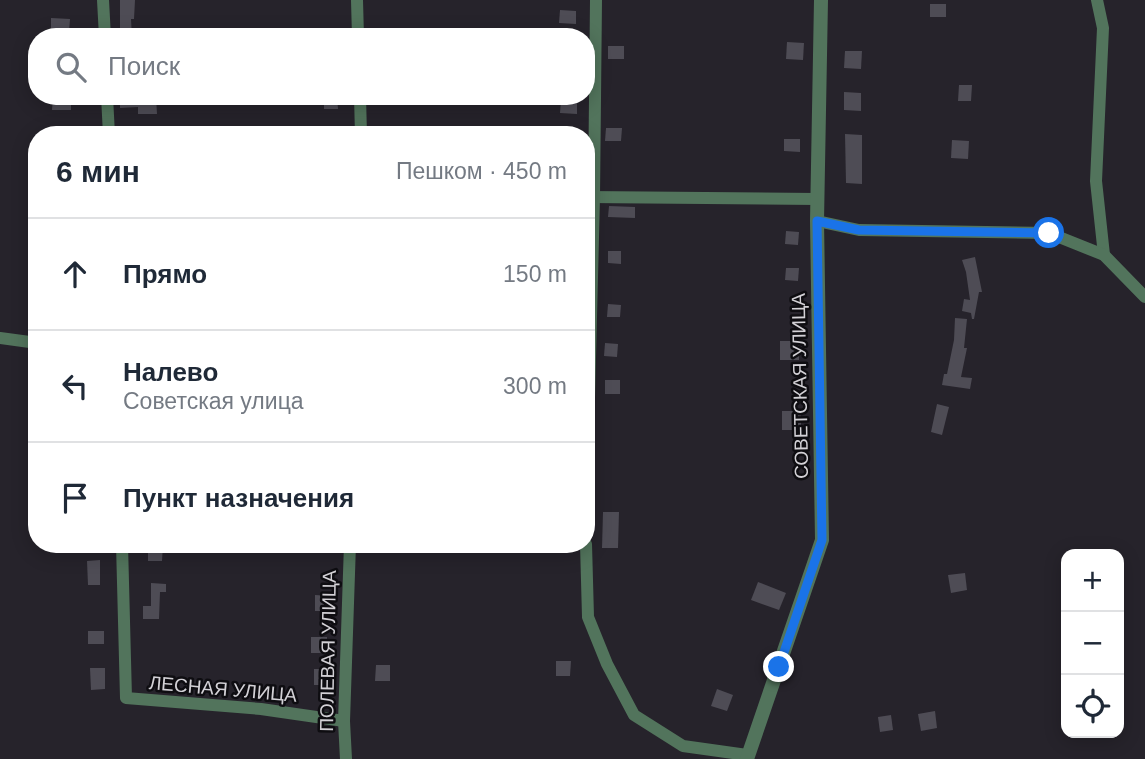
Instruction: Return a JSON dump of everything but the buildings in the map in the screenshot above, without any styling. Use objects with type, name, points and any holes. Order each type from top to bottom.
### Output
[{"type":"street","points":[[103,0],[104,28]]},
{"type":"street","points":[[357,0],[358,28]]},
{"type":"street","points":[[595,33],[596,0]]},
{"type":"street","name":"СОВЕТСКАЯ УЛИЦА","points":[[747,757],[822,540],[817,221],[821,0]]},
{"type":"street","points":[[1097,0],[1103,28],[1096,181],[1104,255]]},
{"type":"street","points":[[107,105],[109,126]]},
{"type":"street","points":[[360,105],[361,126]]},
{"type":"street","points":[[592,126],[593,105]]},
{"type":"street","points":[[595,197],[817,199]]},
{"type":"street","points":[[817,221],[859,230],[1049,233],[1104,255],[1145,297]]},
{"type":"street","points":[[0,338],[28,342]]},
{"type":"street","name":"ЛЕСНАЯ УЛИЦА","points":[[122,553],[126,698],[261,709],[344,721]]},
{"type":"street","name":"ПОЛЕВАЯ УЛИЦА","points":[[346,759],[344,721],[350,553]]},
{"type":"street","points":[[586,553],[588,617],[607,664],[634,715],[683,746],[747,757]]},
{"type":"route","points":[[779,667],[822,540],[817,221],[859,230],[1049,233]]}]
